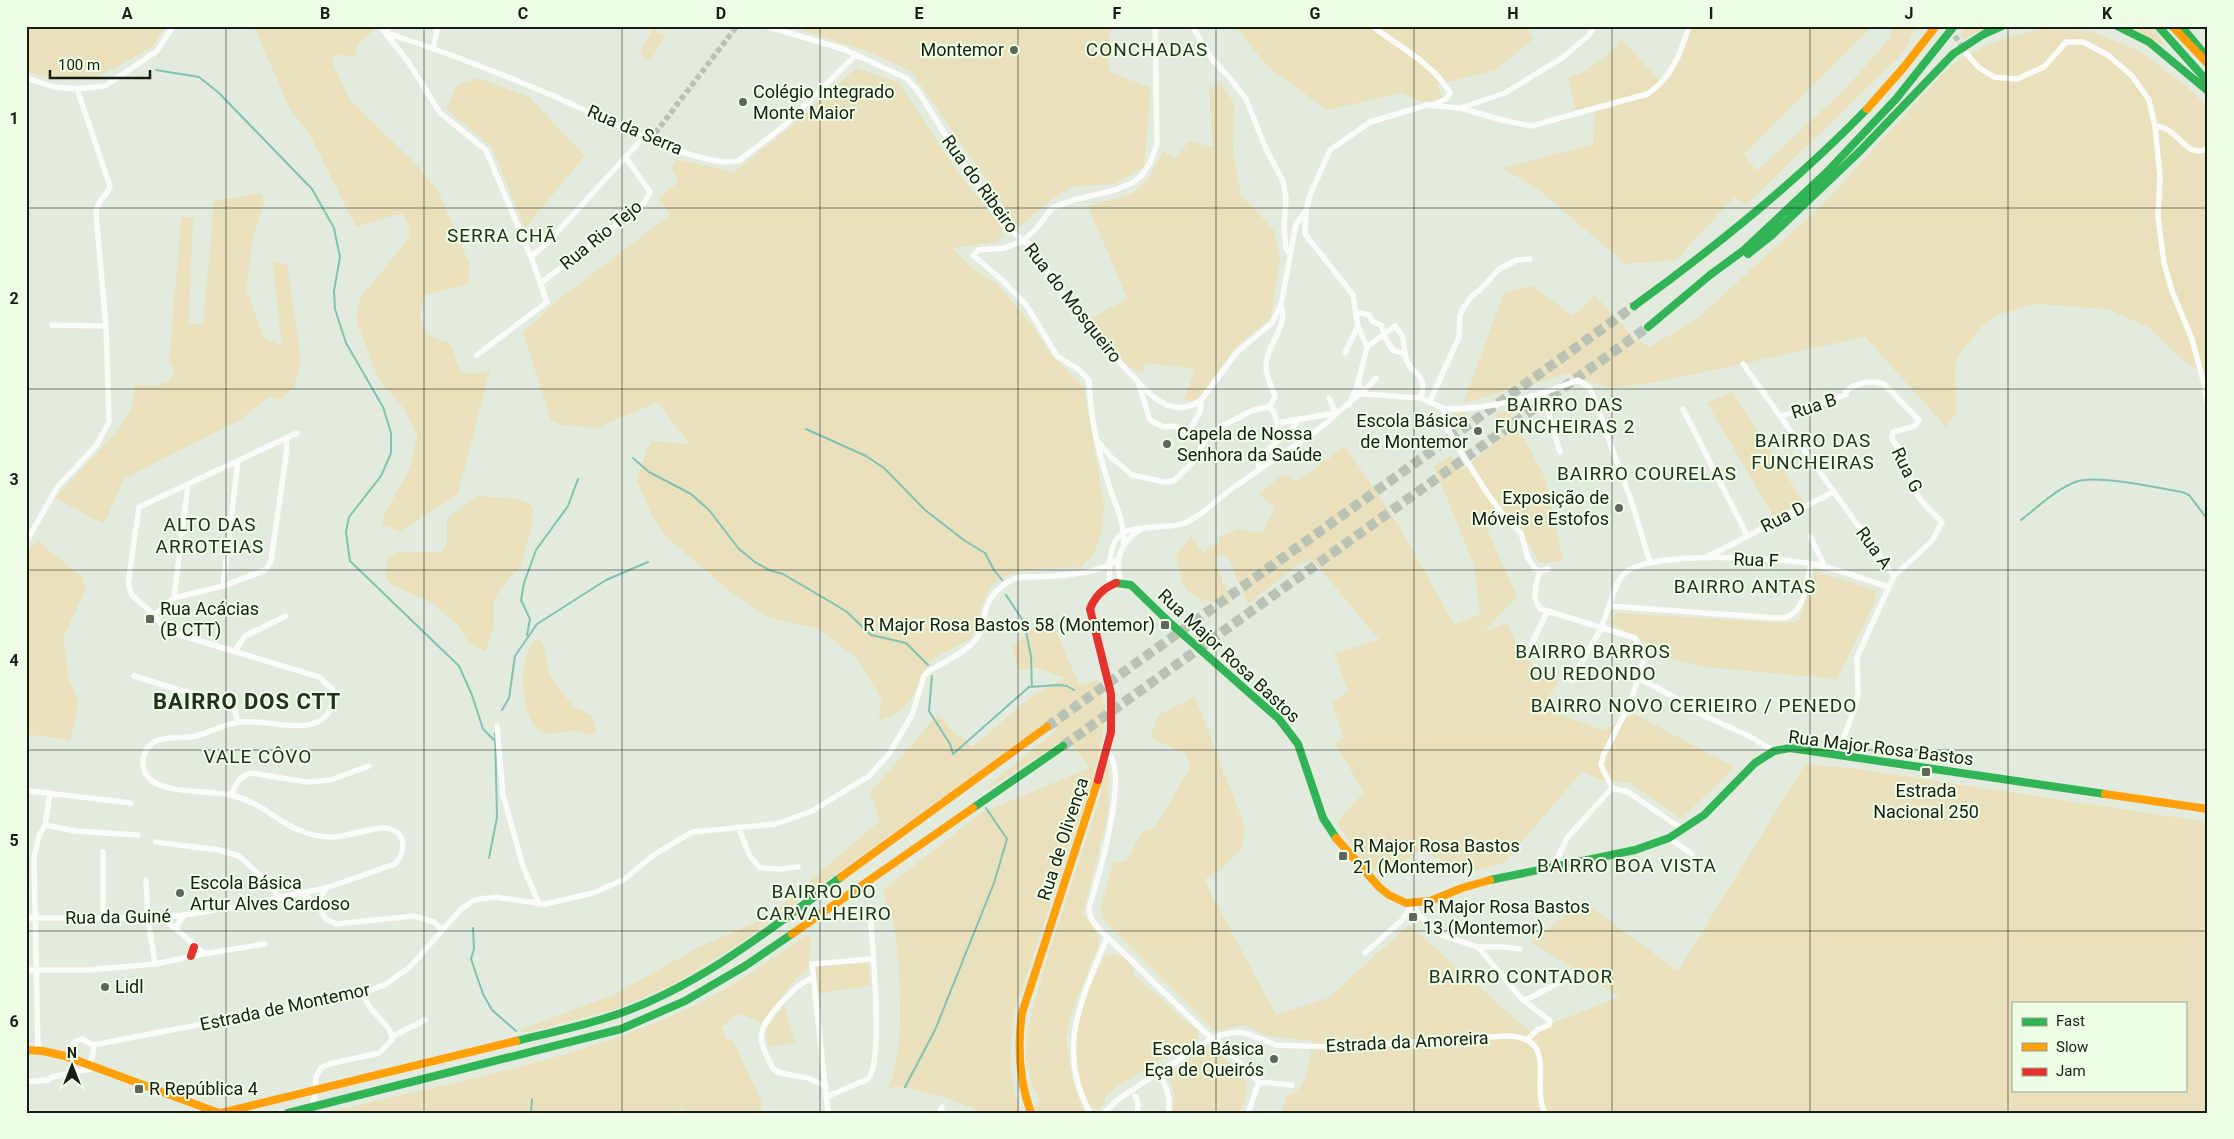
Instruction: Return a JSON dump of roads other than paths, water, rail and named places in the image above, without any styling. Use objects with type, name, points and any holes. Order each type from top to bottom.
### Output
[{"type":"main road","points":[[1648,327],[1763,233],[1853,146],[1896,99],[1954,26]]},
{"type":"main road","points":[[1701,283],[1754,250],[1775,232],[1889,122],[1947,57],[1966,43],[2002,26]]},
{"type":"main road","points":[[2117,26],[2149,42],[2208,91]]},
{"type":"main road","points":[[2158,26],[2208,82]]},
{"type":"main road","points":[[2172,26],[2208,64]]},
{"type":"main road","points":[[2181,26],[2208,57]]},
{"type":"main road","points":[[1634,306],[1742,226],[1814,163],[1858,120],[1935,27]]},
{"type":"main road","name":"Rua de Olivença","points":[[1031,1113],[1019,1073],[1018,1036],[1022,1013],[1107,752],[1111,732],[1111,694],[1090,609],[1094,598],[1115,583]]},
{"type":"main road","name":"Rua Major Rosa Bastos","points":[[1115,583],[1134,587],[1164,618],[1279,719],[1298,744],[1323,818],[1338,841],[1379,887],[1401,901],[1413,904],[1430,901],[1470,886],[1554,866],[1635,850],[1669,838],[1704,815],[1756,763],[1774,751],[1790,748],[2208,809]]},
{"type":"main road","points":[[26,1050],[67,1055],[88,1065],[220,1113],[450,1059],[616,1015],[679,987],[738,954],[1047,727]]},
{"type":"main road","points":[[288,1113],[620,1030],[685,1001],[745,966],[1063,746]]},
{"type":"main road","points":[[191,956],[194,947]]},
{"type":"street","points":[[26,78],[54,87],[77,89],[105,86],[157,51],[173,26]]},
{"type":"street","points":[[380,26],[388,30],[440,113],[486,150],[532,257],[547,302],[477,355]]},
{"type":"street","points":[[433,48],[438,26]]},
{"type":"street","name":"Rua do Ribeiro","points":[[766,26],[843,49],[909,81],[918,91],[971,176],[1011,230],[1023,241],[1004,248],[979,250],[973,255],[1003,281],[1027,306],[1057,356],[1078,369],[1089,380],[1091,412],[1110,487],[1122,519],[1124,544]]},
{"type":"street","name":"Rua do Mosqueiro","points":[[1155,26],[1157,144],[1150,164],[1134,182],[1115,190],[1073,200],[1052,208],[1036,229],[1023,241],[1033,246],[1046,270],[1091,331],[1155,399],[1179,409],[1193,406],[1201,400]]},
{"type":"street","points":[[1192,26],[1212,59],[1229,76],[1246,99],[1266,149],[1283,181],[1286,198],[1284,227],[1286,249],[1289,252]]},
{"type":"street","points":[[1372,26],[1429,68],[1450,93],[1447,98],[1432,106]]},
{"type":"street","points":[[1460,108],[1505,93],[1562,58],[1588,36],[1595,26]]},
{"type":"street","points":[[1368,347],[1358,326],[1353,296],[1305,234],[1306,211],[1310,195],[1330,150],[1370,122],[1428,105],[1460,108],[1530,126],[1647,94],[1659,86],[1676,64],[1689,26]]},
{"type":"street","name":"Rua da Serra","points":[[388,30],[570,102],[646,139],[678,151],[733,162],[740,160],[785,125],[856,55]]},
{"type":"street","points":[[1967,54],[1978,67],[1994,77],[2017,79],[2044,67],[2066,42],[2083,42],[2108,55],[2132,76],[2149,100],[2155,126],[2160,177],[2158,218],[2164,263],[2172,291],[2192,339],[2208,407]]},
{"type":"street","points":[[26,542],[58,486],[96,446],[108,426],[106,326],[96,214],[98,202],[109,190],[110,186],[77,89]]},
{"type":"street","points":[[2155,126],[2164,126],[2173,131],[2188,148],[2195,151],[2201,152],[2208,148]]},
{"type":"street","points":[[532,257],[548,243],[626,158],[646,139]]},
{"type":"street","name":"Rua Rio Tejo","points":[[541,283],[644,203],[650,192],[626,158]]},
{"type":"street","points":[[1138,382],[1150,420],[1164,427],[1176,426],[1186,436],[1200,412],[1201,400],[1237,352],[1272,323],[1280,305],[1296,224],[1306,211]]},
{"type":"street","points":[[1430,401],[1460,337],[1460,316],[1470,297],[1481,289],[1500,269],[1517,260],[1530,259]]},
{"type":"street","points":[[1098,442],[1112,458],[1132,474],[1165,482],[1179,477],[1193,462],[1204,440],[1215,428],[1253,410],[1269,407],[1275,398],[1266,368],[1270,347],[1278,336],[1283,312],[1280,305]]},
{"type":"street","points":[[1356,312],[1369,315],[1372,320],[1382,326],[1393,350],[1405,354]]},
{"type":"street","points":[[52,325],[106,326]]},
{"type":"street","points":[[1345,352],[1354,339],[1358,326]]},
{"type":"street","points":[[1349,405],[1368,347],[1395,326],[1403,337],[1406,361],[1423,380],[1424,386],[1421,398]]},
{"type":"street","name":"Rua A","points":[[1743,364],[1894,576],[1857,657],[1858,694],[1837,755]]},
{"type":"street","points":[[1115,583],[1110,564],[1115,543],[1123,532],[1184,523],[1317,431],[1336,413],[1363,394],[1376,378]]},
{"type":"street","points":[[1363,394],[1421,398],[1444,409],[1460,409],[1501,404],[1543,394],[1578,380],[1584,382],[1590,388],[1607,432],[1650,562]]},
{"type":"street","points":[[1358,381],[1363,394]]},
{"type":"street","name":"Rua G","points":[[1846,395],[1846,391],[1852,386],[1862,383],[1884,384],[1919,420],[1915,426],[1893,432],[1892,440],[1899,448],[1919,497],[1942,522],[1932,541],[1894,576]]},
{"type":"street","points":[[1543,394],[1560,452]]},
{"type":"street","name":"Rua B","points":[[1781,416],[1846,395]]},
{"type":"street","points":[[1329,398],[1336,413]]},
{"type":"street","points":[[1269,407],[1274,412],[1280,440]]},
{"type":"street","points":[[1444,409],[1444,423],[1487,493],[1508,521],[1521,533],[1528,558],[1535,569],[1540,571],[1548,569]]},
{"type":"street","points":[[1683,409],[1747,535]]},
{"type":"street","points":[[1277,422],[1336,413]]},
{"type":"street","points":[[1260,469],[1257,460],[1296,424],[1295,420]]},
{"type":"street","points":[[297,433],[140,507],[128,584],[132,596],[154,615],[167,631],[319,677],[333,690],[331,708],[321,721],[314,724],[294,726],[264,722],[238,722],[196,736],[156,740],[148,746],[143,760],[150,779],[161,787],[231,795],[238,779],[244,774],[251,773],[307,782],[330,780],[369,766]]},
{"type":"street","points":[[154,615],[174,598],[223,586],[266,570],[272,561],[287,450],[286,438]]},
{"type":"street","points":[[223,586],[238,462]]},
{"type":"street","points":[[174,598],[188,485]]},
{"type":"street","name":"Rua D","points":[[1707,557],[1833,492]]},
{"type":"street","points":[[1115,583],[1118,559],[1124,544],[1141,529]]},
{"type":"street","points":[[1810,536],[1825,567]]},
{"type":"street","name":"Rua F","points":[[1572,680],[1592,641],[1601,629],[1620,579],[1627,572],[1650,562],[1707,557],[1811,564],[1889,587]]},
{"type":"street","name":"Estrada de Montemor","points":[[67,1055],[76,1041],[82,1039],[93,1045],[364,993],[386,984],[405,971],[461,909],[474,900],[485,897],[539,904],[593,893],[613,886],[652,856],[692,832],[776,824],[812,811],[869,776],[888,754],[912,715],[924,676],[970,645],[978,637],[987,607],[1004,584],[1014,578],[1063,576],[1110,564],[1118,559]]},
{"type":"street","points":[[1609,606],[1786,617],[1797,610],[1811,564]]},
{"type":"street","points":[[1540,571],[1535,597],[1537,605],[1548,612],[1634,638],[1642,648],[1644,660],[1630,703],[1603,756],[1601,765],[1612,788]]},
{"type":"street","points":[[1531,645],[1548,612]]},
{"type":"street","points":[[235,651],[245,636],[286,616]]},
{"type":"street","points":[[134,676],[228,705],[235,711],[238,722]]},
{"type":"street","points":[[1638,678],[1678,699],[1696,712],[1749,736],[1774,751]]},
{"type":"street","points":[[497,726],[503,795],[524,866],[539,904]]},
{"type":"street","points":[[1107,752],[1111,755],[1114,764],[1115,789],[1112,823],[1104,860],[1089,908],[1092,922],[1259,1082],[1292,1085]]},
{"type":"street","points":[[1612,788],[1628,792],[1682,829]]},
{"type":"street","points":[[1554,866],[1566,838],[1612,788]]},
{"type":"street","points":[[30,791],[131,803]]},
{"type":"street","points":[[38,1050],[34,858],[39,836],[45,825],[50,794]]},
{"type":"street","name":"Rua da Guiné","points":[[26,918],[162,918],[278,899],[326,888],[394,864],[399,860],[404,848],[401,836],[396,831],[384,828],[345,836],[322,837],[307,834],[292,829],[260,808],[231,795]]},
{"type":"street","points":[[45,825],[76,831],[138,835]]},
{"type":"street","points":[[738,828],[750,856],[760,868],[780,870],[798,868]]},
{"type":"street","points":[[1669,838],[1692,854]]},
{"type":"street","points":[[156,842],[220,850],[239,856],[274,888],[278,899]]},
{"type":"street","points":[[102,917],[103,852]]},
{"type":"street","points":[[26,858],[34,858]]},
{"type":"street","points":[[146,880],[148,919],[155,964]]},
{"type":"street","points":[[317,904],[326,888]]},
{"type":"street","points":[[303,894],[317,904],[326,919],[336,924],[414,916],[434,922],[442,930]]},
{"type":"street","points":[[1365,952],[1402,920],[1413,904],[1419,915],[1441,935],[1478,947],[1520,949]]},
{"type":"street","points":[[826,1097],[868,1079],[872,1074],[875,1062],[876,1027],[870,907]]},
{"type":"street","points":[[175,929],[184,915]]},
{"type":"street","points":[[162,918],[194,947],[204,953]]},
{"type":"street","points":[[1090,1113],[1082,1099],[1073,1069],[1073,1039],[1077,1017],[1107,937]]},
{"type":"street","points":[[26,970],[88,970],[155,964],[204,953],[265,944]]},
{"type":"street","points":[[1478,947],[1524,1002],[1550,1022],[1527,1040],[1536,1048],[1540,1059],[1541,1100],[1545,1113]]},
{"type":"street","points":[[828,1113],[812,964],[872,959]]},
{"type":"street","points":[[1524,1002],[1571,976],[1574,972]]},
{"type":"street","points":[[813,977],[804,981],[780,1004],[761,1034],[762,1043],[773,1069],[780,1073],[808,1078],[826,1086]]},
{"type":"street","points":[[364,993],[371,1011],[386,1025],[393,1036]]},
{"type":"street","points":[[313,1113],[316,1077],[321,1068],[329,1064],[379,1053],[387,1047],[393,1036],[425,1020]]},
{"type":"street","name":"Estrada da Amoreira","points":[[1104,1113],[1116,1101],[1158,1073],[1214,1038],[1226,1034],[1241,1032],[1276,1045],[1331,1047],[1507,1036],[1527,1040]]},
{"type":"street","points":[[88,1065],[93,1058],[93,1045]]},
{"type":"street","points":[[26,1082],[48,1080],[52,1077],[96,1068]]},
{"type":"street","points":[[1158,1073],[1170,1100],[1168,1113]]},
{"type":"street","points":[[1248,1113],[1259,1082]]},
{"type":"street","points":[[1135,1096],[1138,1104],[1137,1113]]},
{"type":"street","points":[[938,1113],[942,1106]]},
{"type":"waterway","points":[[156,70],[199,77],[219,93],[312,189],[334,228],[340,257],[334,291],[335,309],[346,343],[383,407],[391,433],[391,453],[381,476],[349,517],[346,532],[350,561],[459,666],[472,695],[483,729],[494,740]]},
{"type":"waterway","points":[[806,429],[866,456],[884,468],[925,510],[965,541],[985,553],[1002,580]]},
{"type":"waterway","points":[[633,458],[649,472],[691,494],[709,510],[739,549],[755,562],[769,570],[783,574],[847,612],[871,635],[906,643],[928,665]]},
{"type":"waterway","points":[[527,635],[530,619],[521,600],[524,583],[536,550],[568,506],[578,479]]},
{"type":"waterway","points":[[2021,520],[2063,488],[2078,481],[2088,480],[2129,483],[2182,492],[2189,495],[2208,520]]},
{"type":"waterway","points":[[502,710],[509,698],[515,656],[537,624],[606,580],[648,562]]},
{"type":"waterway","points":[[1006,595],[1024,622],[1031,656],[1032,687]]},
{"type":"waterway","points":[[932,676],[929,711],[950,744],[953,754],[1029,687],[1059,685],[1067,686],[1074,690]]},
{"type":"waterway","points":[[489,858],[497,817],[495,732]]},
{"type":"waterway","points":[[905,1087],[935,1030],[994,883],[1007,839],[986,808]]},
{"type":"waterway","points":[[473,928],[474,949],[471,959],[483,994],[492,1010],[516,1031]]},
{"type":"waterway","points":[[531,1113],[532,1099]]},
{"type":"tunnel","points":[[650,140],[737,26]]},
{"type":"tunnel","points":[[1950,29],[1963,48]]},
{"type":"tunnel","points":[[1047,727],[1634,306]]},
{"type":"tunnel","points":[[1063,746],[1648,327]]},
{"type":"place","name":"Montemor","points":[[1014,50]]},
{"type":"place","name":"Colégio Integrado Monte Maior","points":[[743,102]]},
{"type":"place","name":"Escola Básica de Montemor","points":[[1478,431]]},
{"type":"place","name":"Capela de Nossa Senhora da Saúde","points":[[1167,444]]},
{"type":"place","name":"Exposição de Móveis e Estofos","points":[[1619,508]]},
{"type":"place","name":"Rua Acácias (B CTT)","points":[[150,619]]},
{"type":"place","name":"R Major Rosa Bastos 58 (Montemor)","points":[[1165,625]]},
{"type":"place","name":"Estrada Nacional 250","points":[[1926,772]]},
{"type":"place","name":"R Major Rosa Bastos 21 (Montemor)","points":[[1343,856]]},
{"type":"place","name":"Escola Básica Artur Alves Cardoso","points":[[180,893]]},
{"type":"place","name":"R Major Rosa Bastos 13 (Montemor)","points":[[1413,917]]},
{"type":"place","name":"Lidl","points":[[105,987]]},
{"type":"place","name":"Escola Básica Eça de Queirós","points":[[1274,1059]]},
{"type":"place","name":"R República 4","points":[[139,1089]]},
{"type":"district","name":"CONCHADAS","points":[[1147,49]]},
{"type":"district","name":"SERRA CHÃ","points":[[502,235]]},
{"type":"district","name":"BAIRRO DAS FUNCHEIRAS 2","points":[[1565,415]]},
{"type":"district","name":"BAIRRO DAS FUNCHEIRAS","points":[[1813,451]]},
{"type":"district","name":"BAIRRO COURELAS","points":[[1647,473]]},
{"type":"district","name":"ALTO DAS ARROTEIAS","points":[[210,535]]},
{"type":"district","name":"BAIRRO ANTAS","points":[[1745,586]]},
{"type":"district","name":"BAIRRO BARROS OU REDONDO","points":[[1593,662]]},
{"type":"district","name":"BAIRRO DOS CTT","points":[[247,701]]},
{"type":"district","name":"BAIRRO NOVO CERIEIRO / PENEDO","points":[[1694,705]]},
{"type":"district","name":"VALE CÔVO","points":[[258,756]]},
{"type":"district","name":"BAIRRO BOA VISTA","points":[[1627,865]]},
{"type":"district","name":"BAIRRO DO CARVALHEIRO","points":[[824,902]]},
{"type":"district","name":"BAIRRO CONTADOR","points":[[1521,976]]}]
